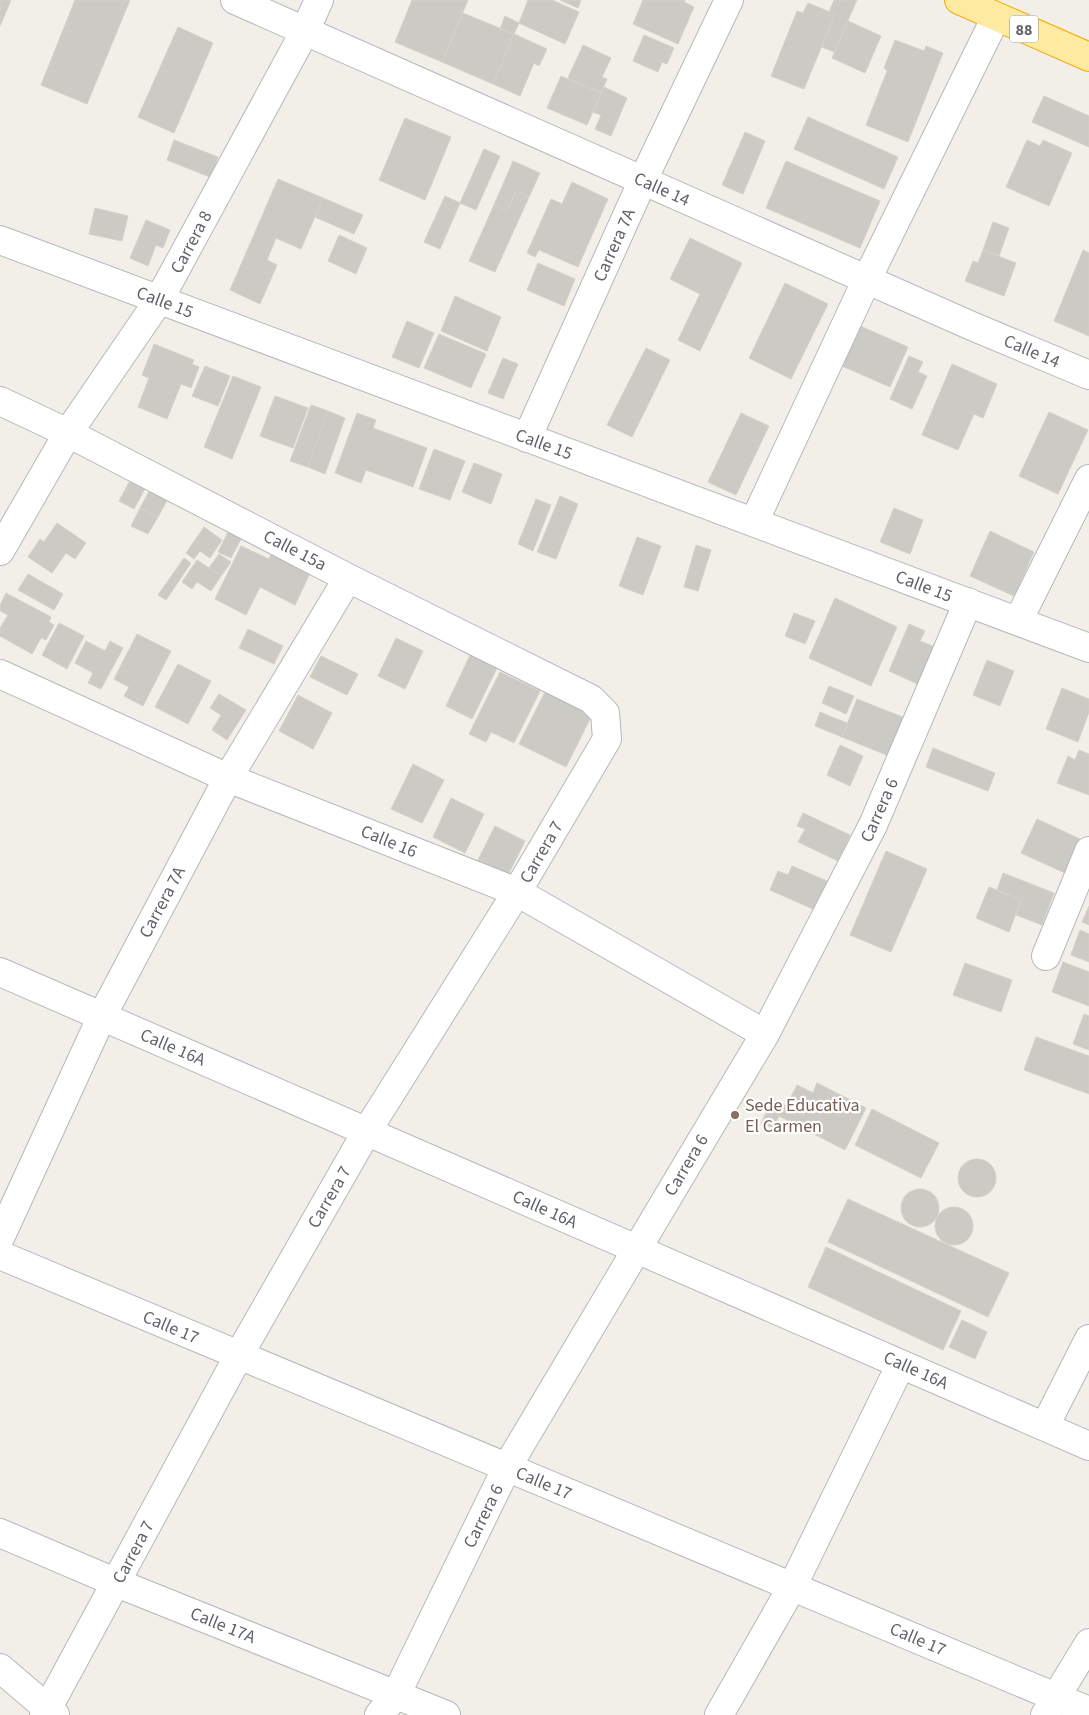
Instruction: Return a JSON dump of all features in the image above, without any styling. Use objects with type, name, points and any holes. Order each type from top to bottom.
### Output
[{"type":"highway","name":"88","points":[[959,0],[1089,57]]},
{"type":"street","name":"Calle 14","points":[[235,0],[1089,375]]},
{"type":"street","name":"Carrera 8","points":[[0,551],[68,432],[159,300],[305,31],[319,0]]},
{"type":"street","name":"Carrera 7A","points":[[527,438],[643,180],[729,0]]},
{"type":"street","points":[[754,522],[867,279],[996,16]]},
{"type":"street","name":"Calle 15","points":[[0,240],[1089,648]]},
{"type":"street","name":"Calle 15a","points":[[0,401],[68,432],[348,578],[590,699]]},
{"type":"street","points":[[1018,621],[1089,479]]},
{"type":"street","name":"Carrera 7A","points":[[0,1238],[102,1016],[228,778],[348,578]]},
{"type":"street","name":"Carrera 6","points":[[388,1705],[506,1467],[635,1248],[765,1034],[873,825],[968,602]]},
{"type":"street","name":"Calle 16","points":[[0,674],[228,778],[517,892],[765,1034]]},
{"type":"street","name":"Carrera 7","points":[[49,1712],[238,1355],[366,1131],[517,892],[608,739],[605,713],[590,699]]},
{"type":"street","points":[[1046,956],[1089,851]]},
{"type":"street","name":"Calle 16A","points":[[0,972],[1089,1446]]},
{"type":"street","name":"Calle 17","points":[[0,1255],[792,1587],[1050,1706],[1089,1711]]},
{"type":"street","points":[[1045,1426],[1089,1339]]},
{"type":"street","points":[[718,1715],[792,1587],[901,1364]]},
{"type":"street","name":"Calle 17A","points":[[0,1533],[117,1583],[388,1705],[446,1715]]},
{"type":"street","points":[[1050,1706],[1089,1643]]},
{"type":"street","points":[[0,1668],[49,1712]]},
{"type":"building","points":[[0,0],[11,0],[0,26]]},
{"type":"building","points":[[75,0],[130,0],[87,104],[41,85]]},
{"type":"building","points":[[412,0],[468,0],[442,62],[395,42]]},
{"type":"building","points":[[528,0],[552,0],[579,12],[565,44],[519,23]]},
{"type":"building","points":[[560,0],[581,0],[578,8]]},
{"type":"building","points":[[643,0],[685,0],[684,2],[694,7],[678,44],[633,24]]},
{"type":"building","points":[[834,0],[857,0],[834,52],[822,47],[835,14],[829,12]]},
{"type":"building","points":[[808,3],[835,14],[804,89],[771,76],[797,11],[803,13]]},
{"type":"building","points":[[463,13],[514,34],[493,84],[442,62]]},
{"type":"building","points":[[505,16],[519,23],[514,34],[500,29]]},
{"type":"building","points":[[848,21],[881,36],[865,73],[832,58]]},
{"type":"building","points":[[178,27],[213,43],[174,133],[138,117]]},
{"type":"building","points":[[514,34],[547,49],[539,66],[534,63],[520,96],[493,84]]},
{"type":"building","points":[[644,35],[674,48],[667,64],[662,62],[658,72],[633,61]]},
{"type":"building","points":[[895,40],[924,51],[926,46],[943,53],[908,142],[866,125],[887,71],[884,68]]},
{"type":"building","points":[[583,45],[611,58],[602,77],[607,79],[601,93],[568,78]]},
{"type":"building","points":[[561,76],[601,93],[587,125],[547,108]]},
{"type":"building","points":[[604,87],[627,98],[611,136],[595,129],[601,115],[593,112]]},
{"type":"building","points":[[1044,96],[1089,116],[1089,147],[1032,122]]},
{"type":"building","points":[[808,117],[898,157],[884,189],[794,149]]},
{"type":"building","points":[[405,118],[451,137],[425,200],[379,180]]},
{"type":"building","points":[[745,132],[765,141],[743,194],[722,185]]},
{"type":"building","points":[[174,140],[218,157],[210,177],[167,160]]},
{"type":"building","points":[[1027,140],[1040,146],[1043,140],[1072,153],[1049,206],[1006,187]]},
{"type":"building","points":[[484,149],[500,156],[476,210],[460,203]]},
{"type":"building","points":[[513,161],[540,173],[529,197],[516,191],[507,211],[494,205]]},
{"type":"building","points":[[786,161],[880,201],[860,248],[766,208]]},
{"type":"building","points":[[278,179],[323,198],[301,249],[276,238],[267,260],[277,265],[260,304],[230,290]]},
{"type":"building","points":[[572,182],[608,199],[578,267],[539,250],[535,257],[527,253],[551,199],[562,204]]},
{"type":"building","points":[[516,191],[529,197],[495,272],[469,261],[494,205],[507,211]]},
{"type":"building","points":[[445,196],[460,203],[440,249],[424,242]]},
{"type":"building","points":[[323,198],[363,215],[354,234],[315,217]]},
{"type":"building","points":[[95,208],[128,216],[122,241],[89,234]]},
{"type":"building","points":[[146,220],[170,230],[163,248],[156,245],[148,266],[130,258]]},
{"type":"building","points":[[993,222],[1009,228],[999,256],[983,250]]},
{"type":"building","points":[[339,235],[367,248],[356,274],[328,261]]},
{"type":"building","points":[[690,238],[742,263],[700,351],[678,340],[700,294],[670,279]]},
{"type":"building","points":[[983,250],[1016,263],[1004,296],[965,281],[973,261],[978,263]]},
{"type":"building","points":[[1083,250],[1089,253],[1089,336],[1054,321]]},
{"type":"building","points":[[538,263],[575,279],[564,306],[527,290]]},
{"type":"building","points":[[785,283],[828,304],[791,379],[749,358]]},
{"type":"building","points":[[455,296],[501,317],[487,351],[441,331]]},
{"type":"building","points":[[407,321],[434,333],[419,368],[392,357]]},
{"type":"building","points":[[860,326],[908,347],[890,387],[842,366]]},
{"type":"building","points":[[439,334],[486,354],[471,388],[424,368]]},
{"type":"building","points":[[154,344],[194,360],[192,364],[199,367],[191,388],[181,384],[167,419],[138,407],[149,378],[142,375]]},
{"type":"building","points":[[646,348],[670,360],[632,437],[607,425]]},
{"type":"building","points":[[909,356],[923,362],[918,372],[927,376],[912,409],[890,399]]},
{"type":"building","points":[[503,358],[518,364],[503,399],[488,393]]},
{"type":"building","points":[[952,364],[997,384],[983,418],[974,414],[958,450],[922,435]]},
{"type":"building","points":[[205,366],[230,376],[218,406],[192,396]]},
{"type":"building","points":[[233,376],[261,387],[232,459],[204,447]]},
{"type":"building","points":[[275,396],[308,408],[293,448],[260,436]]},
{"type":"building","points":[[311,405],[328,411],[308,467],[290,461]]},
{"type":"building","points":[[328,411],[345,418],[325,474],[308,467]]},
{"type":"building","points":[[1049,412],[1088,430],[1058,494],[1019,476]]},
{"type":"building","points":[[357,413],[376,420],[373,428],[427,448],[413,487],[366,470],[361,483],[335,473]]},
{"type":"building","points":[[741,413],[769,426],[736,495],[708,482]]},
{"type":"building","points":[[434,449],[465,461],[450,500],[419,489]]},
{"type":"building","points":[[474,463],[502,474],[491,504],[462,492]]},
{"type":"building","points":[[133,475],[148,483],[134,509],[119,501]]},
{"type":"building","points":[[152,486],[170,495],[158,517],[140,508]]},
{"type":"building","points":[[560,496],[578,504],[556,559],[537,552]]},
{"type":"building","points":[[536,499],[551,505],[533,551],[518,544]]},
{"type":"building","points":[[140,508],[158,517],[148,534],[131,526]]},
{"type":"building","points":[[894,508],[923,520],[910,554],[880,542]]},
{"type":"building","points":[[57,523],[86,543],[75,559],[66,553],[52,573],[28,557],[40,539],[44,542]]},
{"type":"building","points":[[204,527],[222,540],[210,558],[200,551],[194,559],[186,553]]},
{"type":"building","points":[[990,531],[1034,552],[1014,596],[970,576]]},
{"type":"building","points":[[228,532],[241,539],[231,558],[218,552]]},
{"type":"building","points":[[637,537],[661,546],[643,595],[619,586]]},
{"type":"building","points":[[696,545],[711,550],[698,591],[684,587]]},
{"type":"building","points":[[241,546],[269,559],[273,550],[312,569],[295,605],[260,587],[246,615],[215,599]]},
{"type":"building","points":[[219,554],[231,562],[221,576],[209,568]]},
{"type":"building","points":[[184,558],[191,563],[166,600],[158,595]]},
{"type":"building","points":[[197,560],[221,576],[211,591],[197,582],[192,589],[182,582]]},
{"type":"building","points":[[28,574],[63,594],[54,610],[18,590]]},
{"type":"building","points":[[6,593],[51,617],[49,622],[54,625],[46,640],[41,638],[32,654],[0,636],[0,628],[8,615],[0,611],[0,605]]},
{"type":"building","points":[[835,598],[897,627],[871,686],[809,658]]},
{"type":"building","points":[[794,613],[815,621],[805,644],[785,636]]},
{"type":"building","points":[[59,623],[84,636],[67,669],[42,655]]},
{"type":"building","points":[[909,624],[925,631],[920,641],[937,648],[922,686],[889,671]]},
{"type":"building","points":[[248,629],[283,646],[274,664],[239,648]]},
{"type":"building","points":[[137,634],[171,651],[143,706],[124,696],[129,687],[114,679]]},
{"type":"building","points":[[396,638],[423,651],[405,689],[378,676]]},
{"type":"building","points":[[86,641],[105,651],[110,641],[123,648],[101,689],[88,683],[93,673],[75,663]]},
{"type":"building","points":[[471,653],[498,666],[472,719],[446,706]]},
{"type":"building","points":[[321,656],[358,674],[347,695],[310,677]]},
{"type":"building","points":[[987,660],[1014,671],[1000,706],[973,695]]},
{"type":"building","points":[[178,664],[211,681],[188,724],[155,707]]},
{"type":"building","points":[[500,672],[540,691],[514,743],[491,732],[486,742],[469,734]]},
{"type":"building","points":[[829,686],[854,696],[846,714],[822,703]]},
{"type":"building","points":[[547,688],[594,711],[566,767],[519,744]]},
{"type":"building","points":[[1062,688],[1089,699],[1089,712],[1078,742],[1046,729]]},
{"type":"building","points":[[219,694],[246,710],[227,740],[212,730],[221,715],[210,708]]},
{"type":"building","points":[[298,695],[332,713],[313,749],[279,731]]},
{"type":"building","points":[[857,699],[905,718],[889,756],[842,737]]},
{"type":"building","points":[[820,712],[847,723],[842,737],[815,726]]},
{"type":"building","points":[[840,745],[863,756],[850,786],[827,775]]},
{"type":"building","points":[[933,748],[995,773],[988,791],[926,767]]},
{"type":"building","points":[[1079,750],[1089,754],[1089,795],[1057,783],[1068,756],[1075,760]]},
{"type":"building","points":[[413,764],[444,780],[422,823],[391,809]]},
{"type":"building","points":[[451,798],[484,814],[465,853],[433,837]]},
{"type":"building","points":[[803,813],[850,835],[838,861],[798,842],[805,829],[797,826]]},
{"type":"building","points":[[1037,819],[1080,839],[1065,873],[1021,853]]},
{"type":"building","points":[[495,826],[525,841],[508,875],[478,860]]},
{"type":"building","points":[[886,851],[927,869],[891,952],[850,935]]},
{"type":"building","points":[[792,866],[827,881],[815,910],[770,890],[778,871],[788,875]]},
{"type":"building","points":[[1003,873],[1054,893],[1042,925],[1016,915],[1021,900],[997,890]]},
{"type":"building","points":[[989,887],[1021,900],[1009,932],[976,918]]},
{"type":"building","points":[[1089,906],[1089,925],[1082,922]]},
{"type":"building","points":[[1080,930],[1089,934],[1089,962],[1071,955]]},
{"type":"building","points":[[1063,962],[1089,972],[1089,1006],[1052,992]]},
{"type":"building","points":[[965,963],[1012,980],[1001,1012],[953,995]]},
{"type":"building","points":[[1084,1014],[1089,1016],[1089,1050],[1073,1044]]},
{"type":"building","points":[[1036,1037],[1089,1056],[1089,1094],[1024,1070]]},
{"type":"building","points":[[817,1083],[866,1108],[845,1150],[779,1116],[773,1128],[761,1123],[773,1099],[786,1106],[797,1085],[813,1093]]},
{"type":"building","points":[[872,1109],[939,1143],[921,1178],[855,1145]]},
{"type":"building","points":[[977,1159],[991,1164],[996,1178],[991,1192],[977,1197],[963,1192],[958,1178],[963,1164]]},
{"type":"building","points":[[920,1189],[934,1194],[939,1208],[934,1222],[920,1227],[906,1222],[901,1208],[906,1194]]},
{"type":"building","points":[[848,1199],[1009,1273],[988,1317],[828,1242]]},
{"type":"building","points":[[954,1207],[968,1212],[973,1226],[968,1240],[954,1245],[940,1240],[935,1226],[940,1212]]},
{"type":"building","points":[[826,1247],[961,1311],[943,1350],[808,1287]]},
{"type":"building","points":[[962,1320],[987,1332],[975,1359],[949,1347]]},
{"type":"place","name":"Sede Educativa El Carmen","points":[[735,1115]]}]
